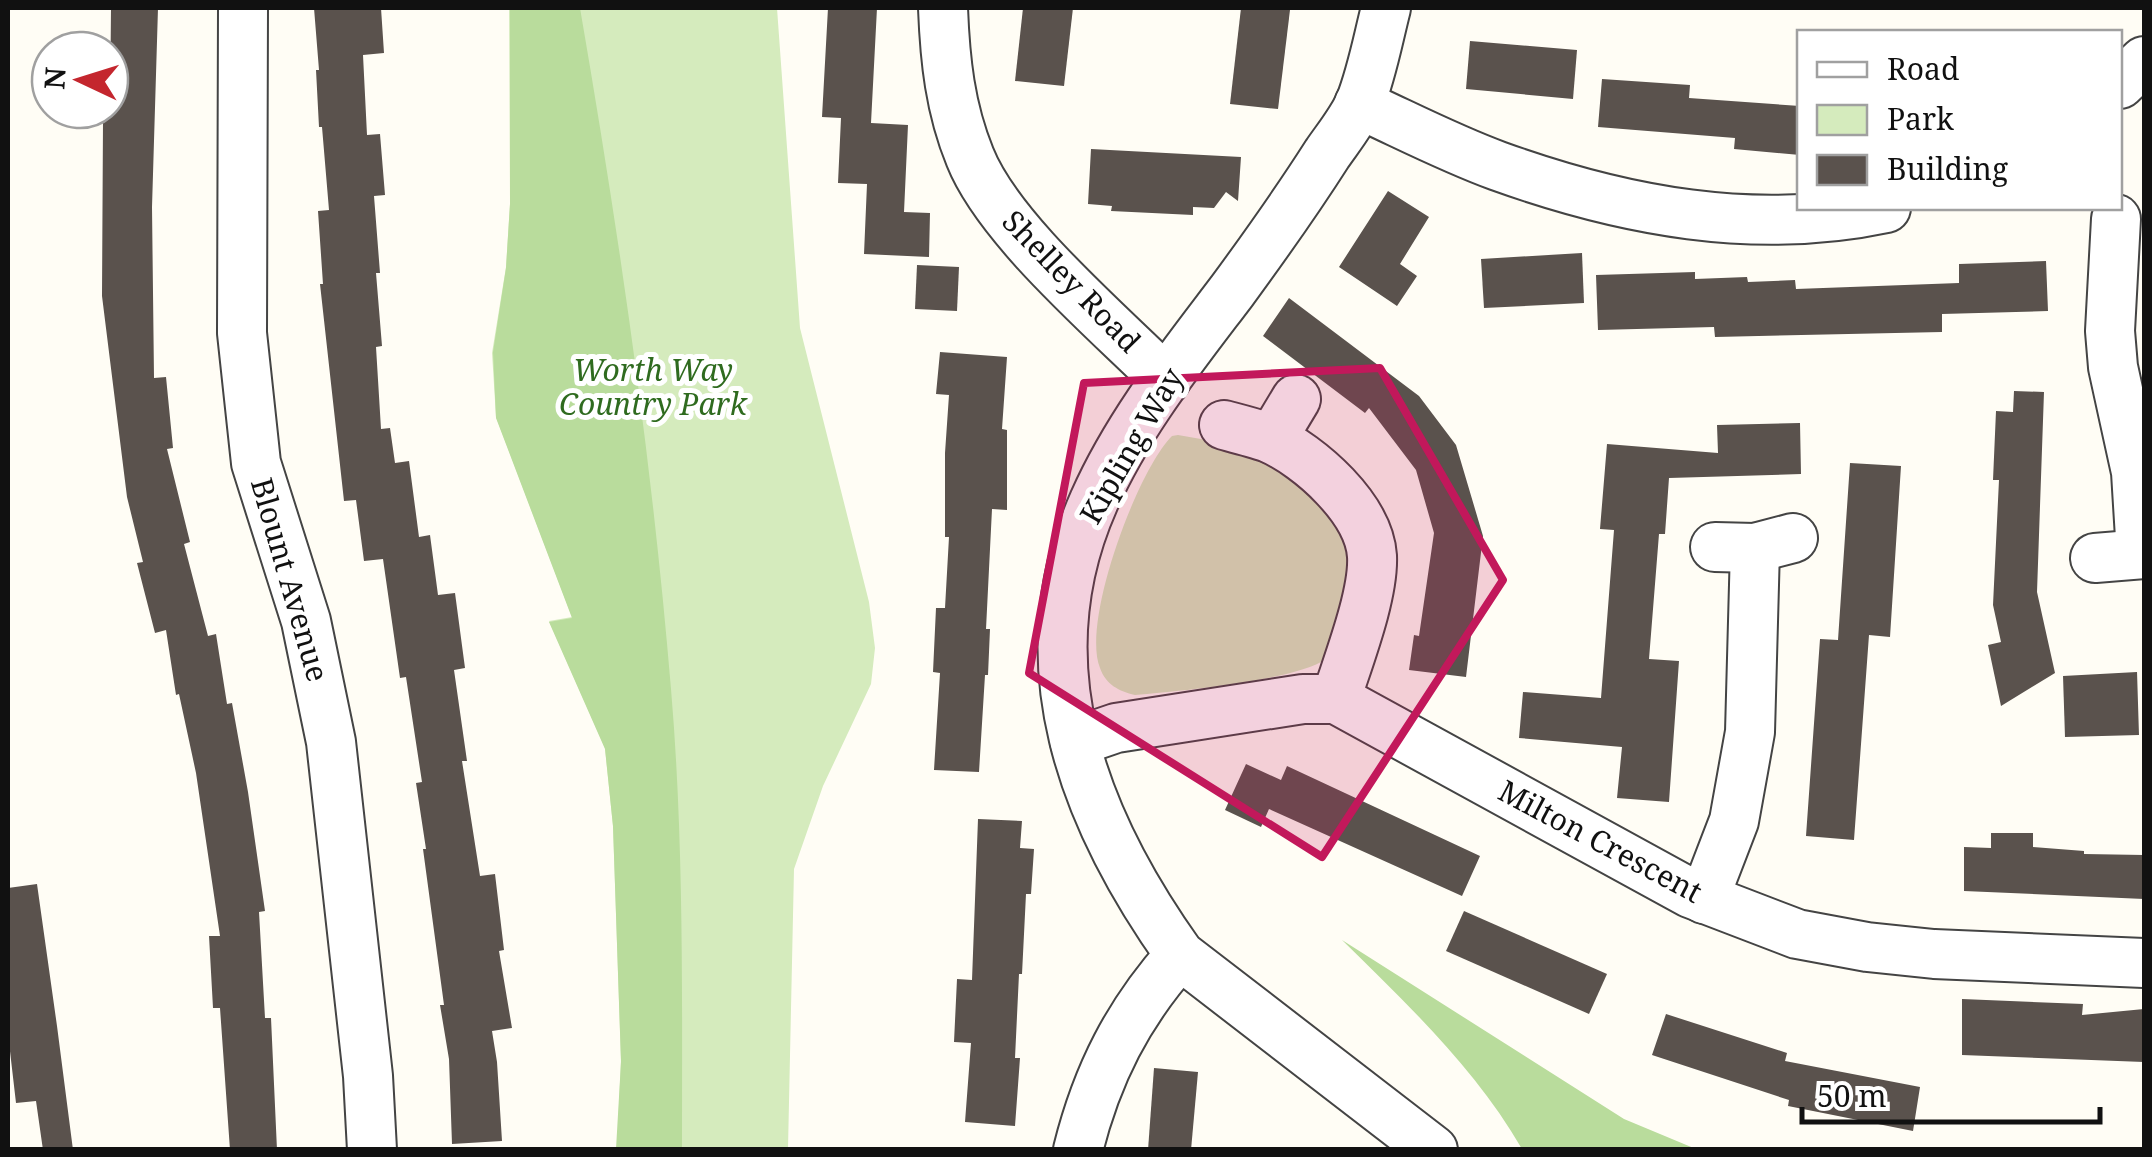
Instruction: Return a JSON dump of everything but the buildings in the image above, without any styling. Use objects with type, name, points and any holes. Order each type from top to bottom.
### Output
[{"type":"street","name":"Blount Avenue","points":[[243,8],[242,333],[256,463],[306,621],[332,742],[368,1076],[372,1150]]},
{"type":"street","name":"Shelley Road","points":[[943,8],[944,56],[952,106],[971,161],[1040,254],[1166,380]]},
{"type":"street","name":"Kipling Way","points":[[1386,8],[1359,104],[1292,212],[1166,380],[1095,498],[1078,543],[1061,623],[1063,686],[1086,778],[1113,844],[1180,955],[1433,1150]]},
{"type":"street","points":[[2122,82],[2144,61]]},
{"type":"street","points":[[1359,104],[1495,165],[1576,192],[1702,217],[1766,222],[1842,217],[1876,210]]},
{"type":"street","points":[[2118,214],[2110,331],[2112,367],[2136,472],[2126,555]]},
{"type":"street","points":[[1272,439],[1296,399]]},
{"type":"street","points":[[1075,742],[1116,728],[1303,699],[1336,699],[1368,589],[1372,554],[1356,511],[1325,476],[1272,439],[1224,425]]},
{"type":"street","points":[[1704,900],[1734,822],[1750,732],[1754,545]]},
{"type":"street","name":"Milton Crescent","points":[[1336,699],[1704,900],[1797,934],[1867,948],[1934,954],[2144,963]]},
{"type":"street","points":[[1078,1150],[1108,1057],[1149,990],[1180,955]]},
{"type":"highlighted area","points":[[1380,368],[1503,580],[1322,857],[1029,673],[1084,383]]},
{"type":"green space","name":"Worth Way Country Park","points":[[509,8],[777,8],[800,328],[869,602],[875,648],[871,684],[823,786],[794,869],[788,1149],[617,1149],[621,1060],[613,826],[605,748],[549,621],[572,617],[496,417],[492,353],[506,267],[510,204]]},
{"type":"green space","points":[[510,8],[580,8],[621,262],[654,518],[675,746],[682,1149],[616,1149],[621,1062],[613,826],[605,749],[549,622],[572,618],[496,418],[493,352],[506,268],[510,204]]},
{"type":"green space","points":[[1172,436],[1235,445],[1324,496],[1354,560],[1326,659],[1263,679],[1135,695],[1106,679],[1096,646],[1105,584],[1143,481],[1158,454]]},
{"type":"green space","points":[[1342,940],[1624,1119],[1696,1149],[1522,1149],[1462,1065]]}]
